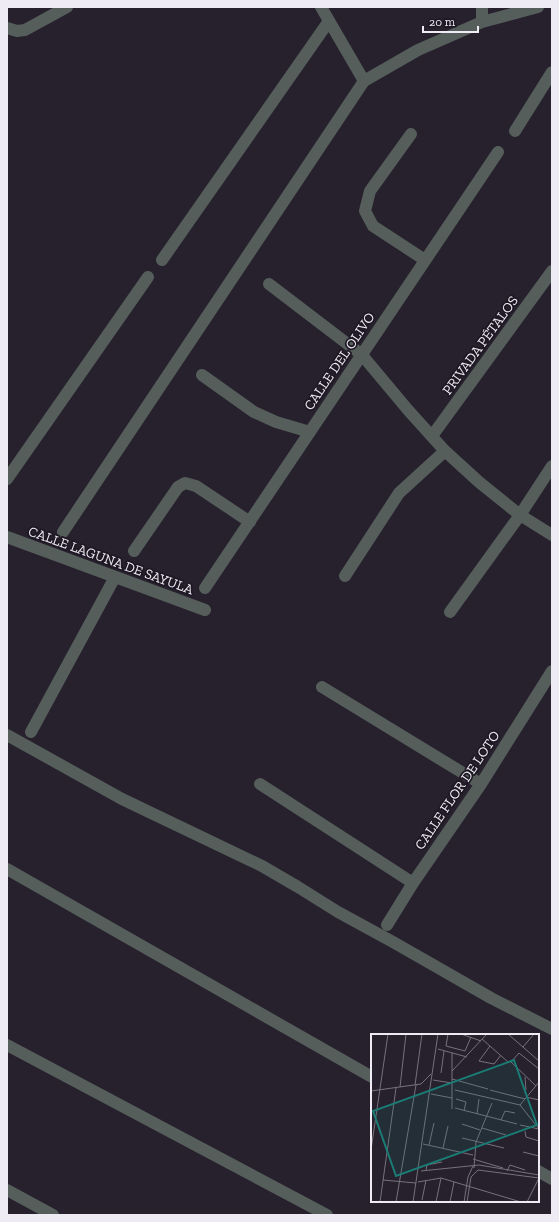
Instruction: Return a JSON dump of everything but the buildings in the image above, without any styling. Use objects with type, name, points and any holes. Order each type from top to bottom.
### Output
[{"type":"street","points":[[7,28],[17,31],[24,30],[67,7]]},
{"type":"street","points":[[321,7],[364,81]]},
{"type":"street","points":[[482,7],[482,22]]},
{"type":"street","points":[[63,532],[364,81],[418,50],[482,22],[538,7]]},
{"type":"street","points":[[162,260],[329,21]]},
{"type":"street","points":[[515,131],[552,72]]},
{"type":"street","points":[[411,134],[370,192],[365,211],[373,226],[425,260]]},
{"type":"street","name":"CALLE DEL OLIVO","points":[[205,588],[498,152]]},
{"type":"street","name":"PRIVADA PÉTALOS","points":[[432,436],[552,271]]},
{"type":"street","points":[[7,479],[148,277]]},
{"type":"street","points":[[269,284],[362,355],[445,451],[479,482],[520,515],[552,535]]},
{"type":"street","points":[[202,375],[254,412],[276,422],[310,432]]},
{"type":"street","points":[[345,576],[399,493],[445,451]]},
{"type":"street","points":[[450,612],[520,515],[552,466]]},
{"type":"street","points":[[134,551],[178,487],[185,483],[196,486],[250,522]]},
{"type":"street","name":"CALLE LAGUNA DE SAYULA","points":[[7,538],[205,610]]},
{"type":"street","points":[[31,732],[115,577]]},
{"type":"street","name":"CALLE FLOR DE LOTO","points":[[387,925],[552,671]]},
{"type":"street","points":[[322,687],[480,784]]},
{"type":"street","points":[[7,735],[122,799],[262,866],[338,912],[491,998],[552,1029]]},
{"type":"street","points":[[260,784],[413,883]]},
{"type":"street","points":[[7,870],[371,1076]]},
{"type":"street","points":[[7,1045],[327,1215]]},
{"type":"street","points":[[539,1172],[552,1179]]},
{"type":"street","points":[[7,1190],[53,1215]]}]
